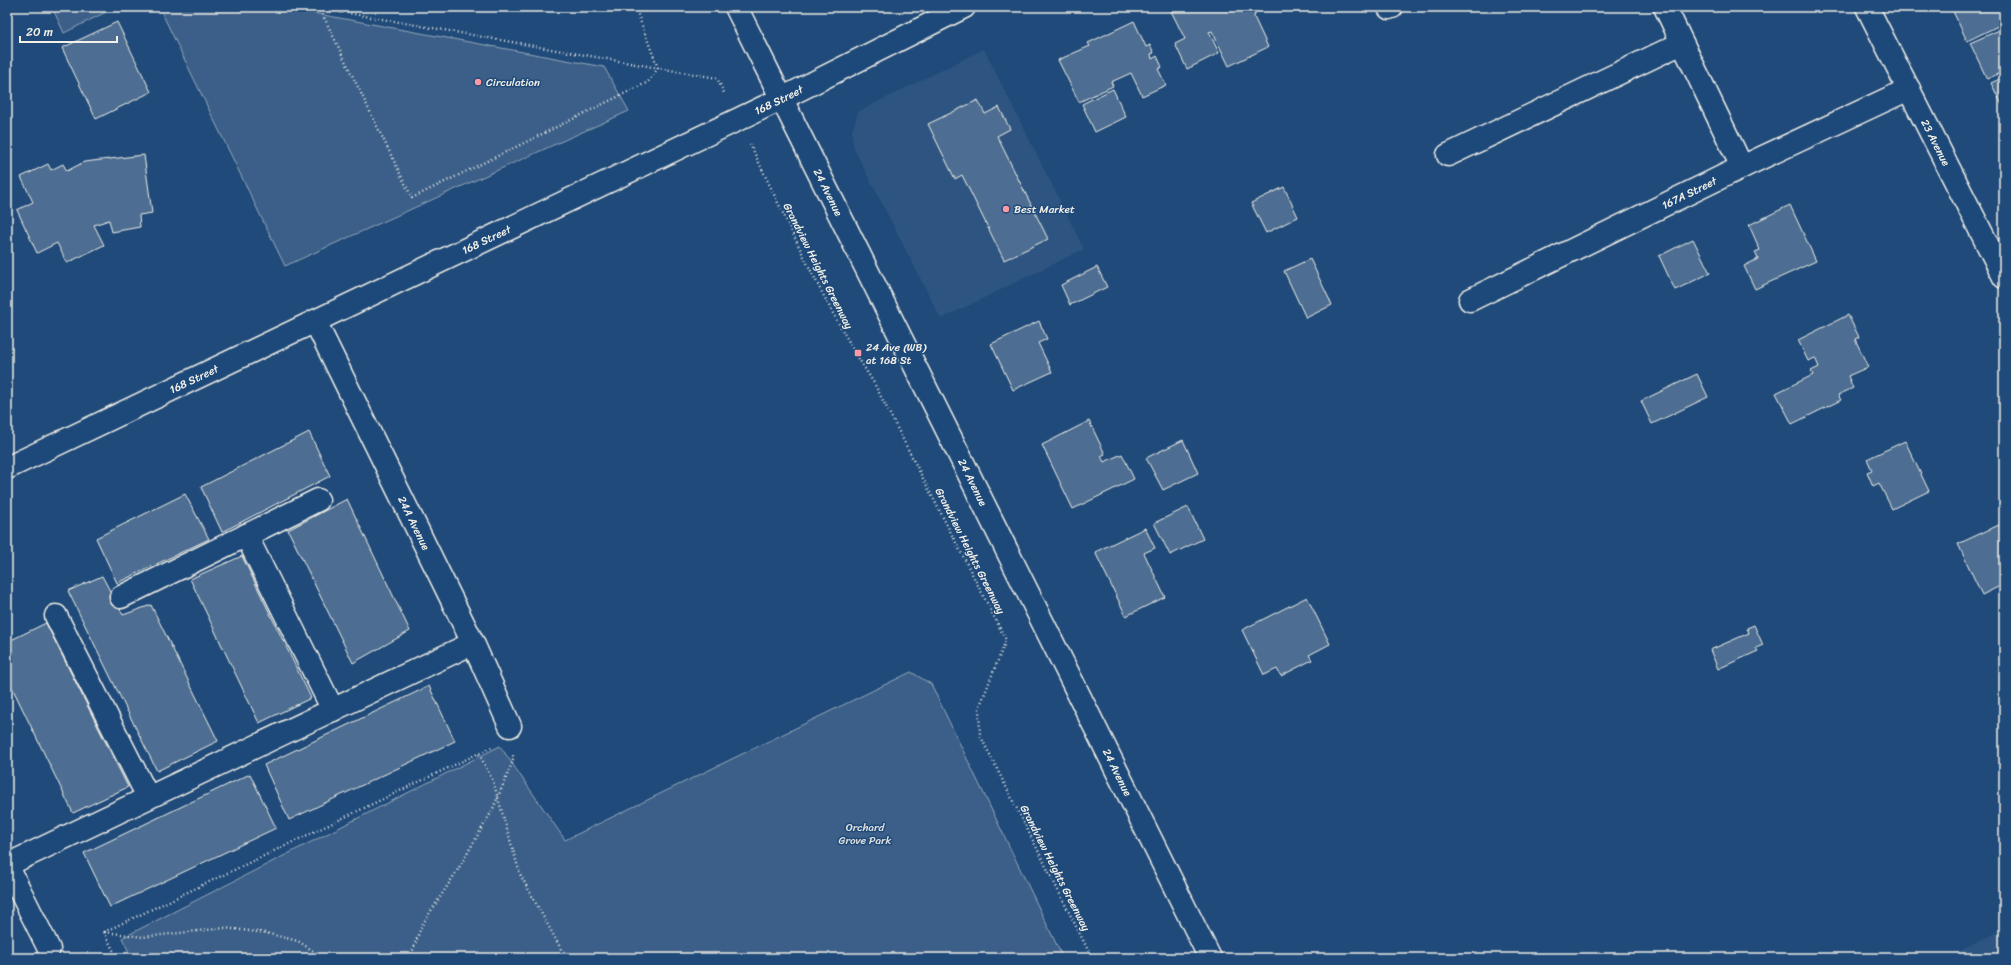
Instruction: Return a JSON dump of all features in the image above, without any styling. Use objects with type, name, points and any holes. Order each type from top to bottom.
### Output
[{"type":"main road","name":"24 Avenue","points":[[736,7],[1210,958]]},
{"type":"main road","name":"168 Street","points":[[7,468],[781,99],[964,7]]},
{"type":"main road","points":[[1665,7],[1742,167]]},
{"type":"main road","name":"23 Avenue","points":[[1867,7],[2004,278]]},
{"type":"main road","points":[[1448,156],[1682,44]]},
{"type":"main road","name":"167A Street","points":[[1470,300],[1742,167],[1909,89]]},
{"type":"main road","name":"24A Avenue","points":[[316,321],[473,643],[510,726]]},
{"type":"main road","points":[[121,597],[318,500]]},
{"type":"main road","points":[[246,535],[333,710]]},
{"type":"main road","points":[[56,616],[148,797]]},
{"type":"main road","points":[[49,949],[7,865],[473,643]]},
{"type":"path","points":[[635,7],[658,68]]},
{"type":"path","points":[[320,8],[412,198],[648,82],[658,68]]},
{"type":"path","points":[[320,8],[717,78]]},
{"type":"path","name":"Grandview Heights Greenway","points":[[758,160],[789,228],[849,344],[874,382],[1006,640],[979,708],[980,735],[1092,958]]},
{"type":"path","points":[[104,932],[479,754],[499,743],[510,726]]},
{"type":"path","points":[[410,958],[422,925],[457,871],[498,798],[513,761],[510,726]]},
{"type":"path","points":[[479,754],[493,781],[520,874],[561,949],[569,958]]},
{"type":"path","points":[[104,932],[143,936],[225,928],[259,932],[298,941],[324,958]]},
{"type":"path","points":[[104,932],[117,958]]},
{"type":"shaded area","points":[[984,49],[1084,249],[941,319],[853,147],[852,131],[858,112]]},
{"type":"shaded area","points":[[2004,929],[2004,958],[1946,958]]},
{"type":"green space","points":[[52,7],[116,7],[64,33]]},
{"type":"green space","points":[[159,7],[305,7],[307,12],[604,67],[629,111],[285,266]]},
{"type":"green space","name":"Orchard Grove Park","points":[[911,672],[931,684],[1063,958],[132,958],[122,938],[500,746],[565,840]]},
{"type":"building","points":[[337,7],[353,7],[340,13]]},
{"type":"building","points":[[1169,7],[1257,7],[1254,17],[1268,47],[1229,66],[1212,31],[1209,32],[1219,53],[1187,69],[1175,44],[1185,39]]},
{"type":"building","points":[[1951,7],[2004,7],[2004,23],[1967,41]]},
{"type":"building","points":[[1134,21],[1146,47],[1150,45],[1154,53],[1151,54],[1152,59],[1157,56],[1162,67],[1158,69],[1166,85],[1142,96],[1131,73],[1111,82],[1113,86],[1079,102],[1058,60],[1090,46],[1088,43]]},
{"type":"building","points":[[117,22],[151,92],[96,119],[62,48]]},
{"type":"building","points":[[2004,28],[2004,71],[1987,79],[1970,43]]},
{"type":"building","points":[[2004,77],[2004,109],[1991,83]]},
{"type":"building","points":[[1113,89],[1126,117],[1095,132],[1082,104]]},
{"type":"building","name":"Best Market","points":[[978,100],[985,114],[999,107],[1010,129],[997,136],[1048,239],[1004,260],[962,175],[955,179],[928,124]]},
{"type":"building","points":[[144,155],[152,213],[139,215],[140,227],[112,232],[109,220],[94,225],[104,245],[67,263],[57,243],[37,253],[17,210],[33,202],[21,177],[48,164],[51,170],[63,164],[67,171],[84,162]]},
{"type":"building","points":[[1284,187],[1298,217],[1266,233],[1251,203]]},
{"type":"building","points":[[1790,205],[1816,261],[1755,289],[1744,266],[1758,259],[1755,252],[1760,250],[1749,225]]},
{"type":"building","points":[[1693,239],[1710,273],[1675,290],[1659,256]]},
{"type":"building","points":[[1310,259],[1332,305],[1306,318],[1284,271]]},
{"type":"building","points":[[1097,267],[1107,287],[1070,305],[1061,285]]},
{"type":"building","points":[[1848,315],[1859,337],[1855,339],[1868,367],[1848,376],[1853,388],[1838,395],[1841,400],[1792,424],[1776,393],[1813,375],[1811,371],[1819,367],[1815,358],[1808,361],[1798,340]]},
{"type":"building","points":[[1039,321],[1047,339],[1038,343],[1052,372],[1013,390],[991,344]]},
{"type":"building","points":[[1697,374],[1708,397],[1652,424],[1641,401]]},
{"type":"building","points":[[1089,421],[1105,454],[1101,456],[1104,462],[1122,454],[1134,479],[1073,509],[1042,445]]},
{"type":"building","points":[[309,432],[330,476],[222,532],[201,487]]},
{"type":"building","points":[[1183,440],[1198,473],[1163,490],[1146,458]]},
{"type":"building","points":[[1905,441],[1929,491],[1892,509],[1879,483],[1873,486],[1867,472],[1872,470],[1867,459]]},
{"type":"building","points":[[185,494],[209,539],[117,583],[96,538]]},
{"type":"building","points":[[347,499],[410,631],[353,663],[288,530]]},
{"type":"building","points":[[1188,507],[1203,539],[1170,555],[1154,523]]},
{"type":"building","points":[[2001,524],[2004,529],[2004,584],[1982,595],[1958,544]]},
{"type":"building","points":[[1145,528],[1155,548],[1144,553],[1165,597],[1126,616],[1095,552]]},
{"type":"building","points":[[242,556],[311,698],[259,723],[190,579]]},
{"type":"building","points":[[102,576],[123,615],[151,605],[218,741],[157,771],[68,591]]},
{"type":"building","points":[[1307,597],[1330,644],[1309,655],[1312,660],[1281,676],[1277,669],[1264,675],[1242,630]]},
{"type":"building","points":[[46,623],[128,787],[73,813],[7,677],[7,642]]},
{"type":"building","points":[[1754,625],[1763,645],[1756,648],[1758,651],[1718,669],[1710,650],[1749,633],[1747,628]]},
{"type":"building","points":[[429,686],[455,741],[289,820],[264,765]]},
{"type":"building","points":[[250,774],[276,828],[110,907],[84,853]]},
{"type":"place","name":"Circulation","points":[[478,82]]},
{"type":"place","name":"Best Market","points":[[1006,209]]},
{"type":"place","name":"24 Ave (WB) at 168 St","points":[[858,353]]}]
